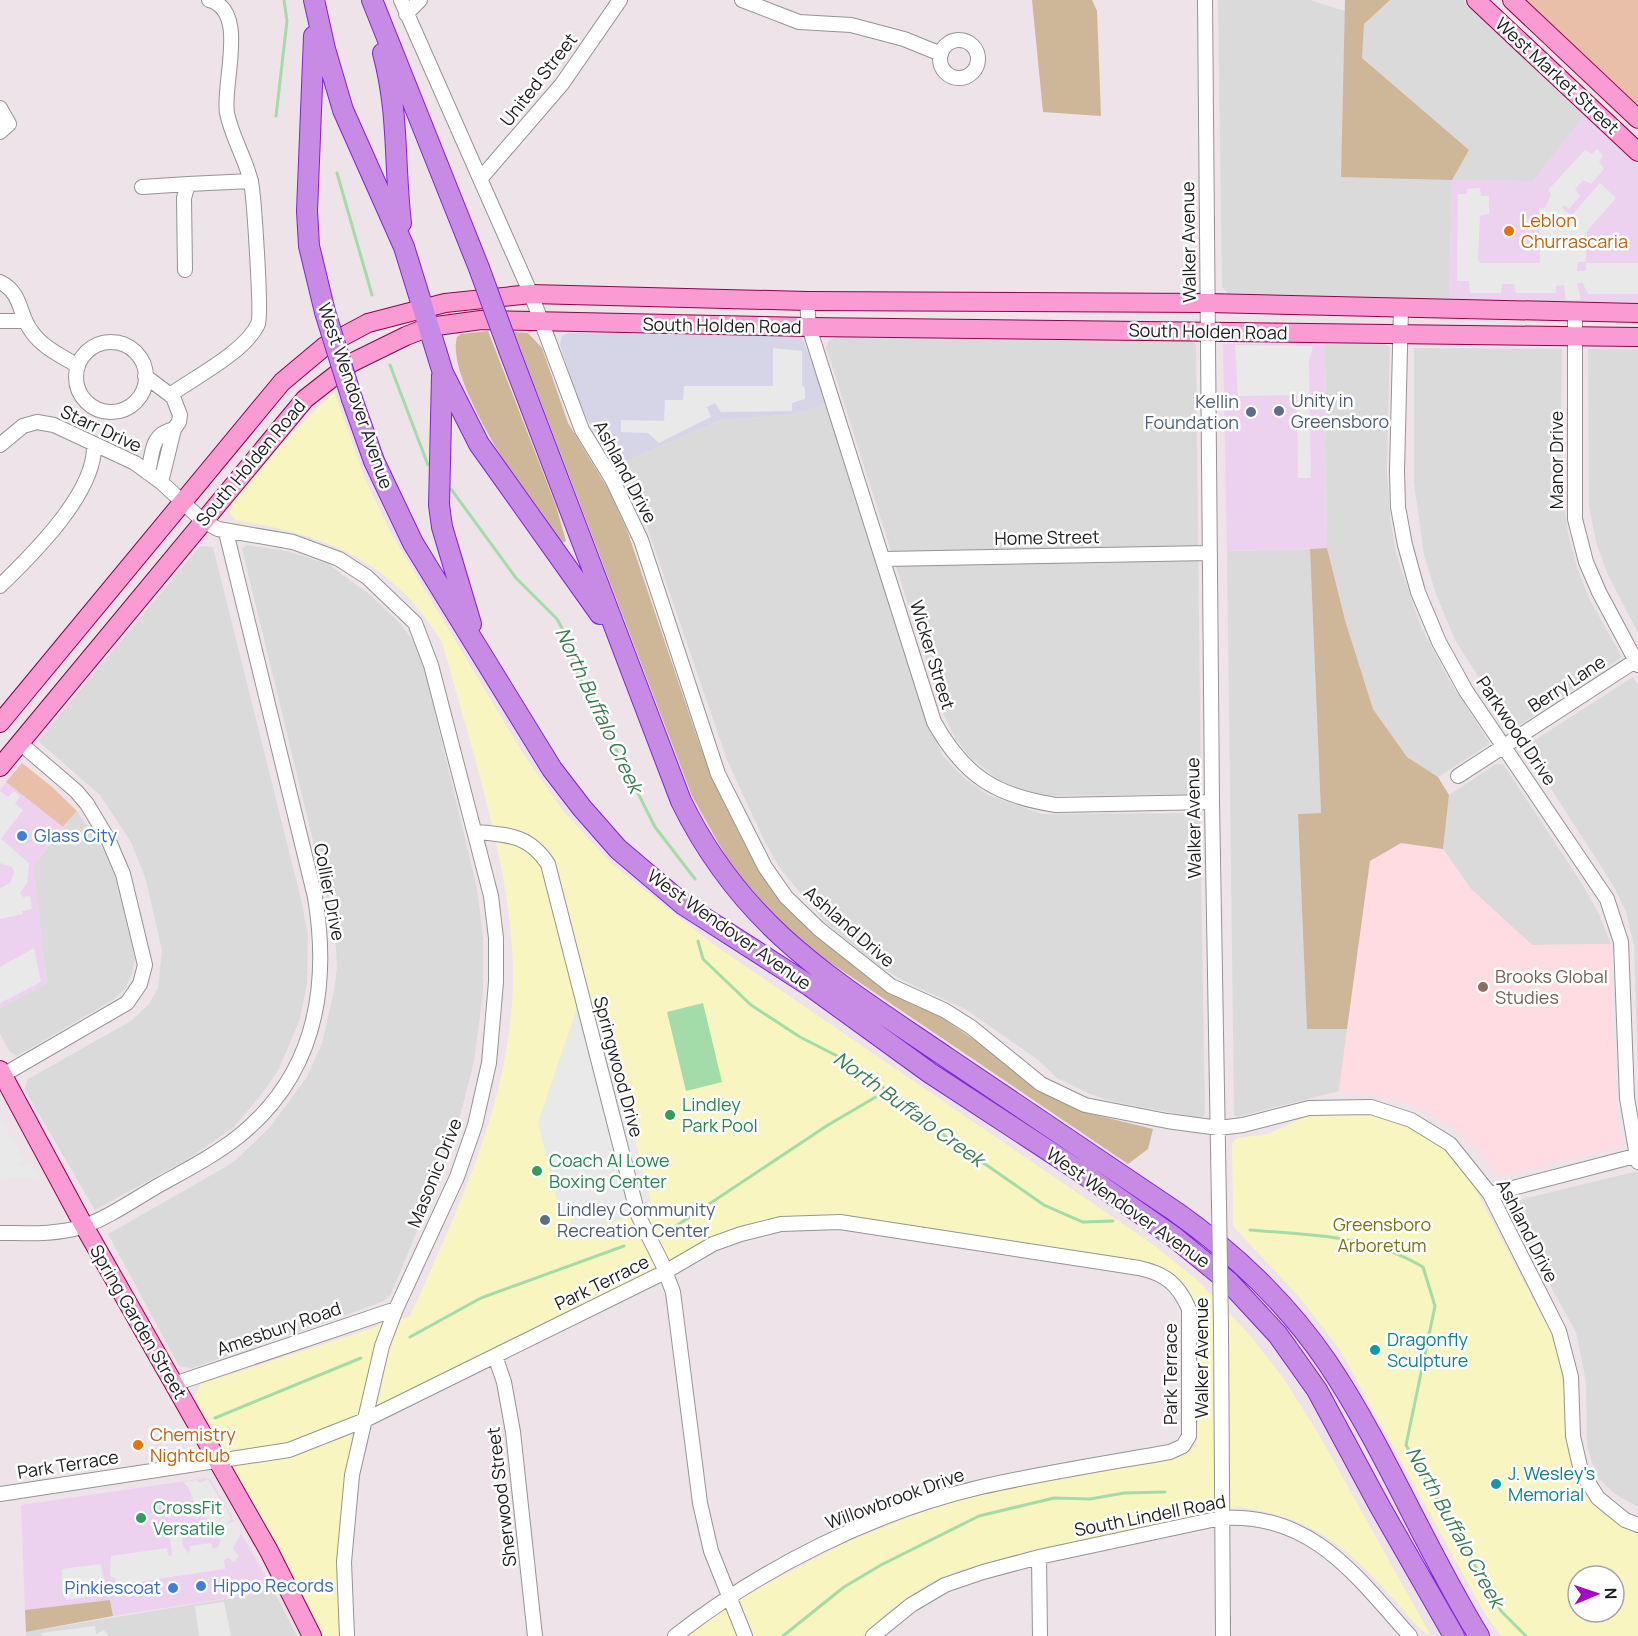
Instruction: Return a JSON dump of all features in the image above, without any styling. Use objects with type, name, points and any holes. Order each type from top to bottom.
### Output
[{"type":"highway","points":[[314,0],[343,110],[404,247],[443,373],[479,444],[620,644]]},
{"type":"highway","name":"West Wendover Avenue","points":[[314,0],[314,58],[307,211],[309,246],[325,312],[374,461],[413,543],[552,769],[611,841],[646,875],[684,904],[810,986],[930,1073],[1174,1237],[1203,1259],[1256,1309],[1278,1335],[1317,1390],[1454,1636]]},
{"type":"highway","points":[[371,0],[395,110],[397,191],[404,247]]},
{"type":"highway","name":"West Wendover Avenue","points":[[371,0],[479,268],[620,644],[685,809],[710,854],[743,899],[794,949],[839,984],[1176,1212],[1214,1239],[1260,1281],[1327,1362],[1479,1636]]},
{"type":"highway","points":[[443,373],[439,505],[442,527],[480,650]]},
{"type":"main road","name":"West Market Street","points":[[1476,0],[1638,152]]},
{"type":"main road","name":"West Market Street","points":[[1512,0],[1638,120]]},
{"type":"main road","name":"South Holden Road","points":[[0,723],[265,399],[306,360],[348,332],[368,323],[423,307],[531,294],[807,301],[1208,303],[1638,313]]},
{"type":"main road","name":"South Holden Road","points":[[0,767],[274,433],[323,383],[362,357],[429,327],[481,320],[542,323],[1400,336],[1638,337]]},
{"type":"main road","name":"Spring Garden Street","points":[[1,1073],[84,1226],[269,1551],[312,1636]]},
{"type":"street","points":[[170,395],[245,342],[259,322],[251,181],[234,139],[226,106],[232,30],[227,15],[215,2],[209,0]]},
{"type":"street","name":"Ashland Drive","points":[[401,0],[482,178],[531,294],[582,430],[617,489],[641,540],[718,774],[765,867],[786,897],[868,970],[891,986],[944,1010],[971,1027],[1041,1084],[1085,1105],[1219,1128],[1243,1125],[1310,1108],[1371,1107],[1411,1120],[1450,1144],[1490,1194],[1559,1331],[1571,1377],[1573,1436],[1581,1471],[1598,1498],[1625,1520],[1638,1525]]},
{"type":"street","points":[[406,14],[420,0]]},
{"type":"street","name":"United Street","points":[[482,178],[562,84],[620,0]]},
{"type":"street","points":[[742,0],[799,22],[851,25],[904,39],[941,54]]},
{"type":"street","name":"Walker Avenue","points":[[1204,0],[1212,802],[1219,1128],[1223,1636]]},
{"type":"street","points":[[0,108],[9,124],[0,132]]},
{"type":"street","points":[[142,187],[251,181]]},
{"type":"street","points":[[185,270],[184,198],[188,184]]},
{"type":"street","points":[[0,282],[14,291],[22,304],[25,321],[39,341],[78,366]]},
{"type":"street","name":"Wicker Street","points":[[807,301],[809,327],[934,722],[946,743],[973,774],[1012,797],[1056,805],[1212,802]]},
{"type":"street","name":"Parkwood Drive","points":[[1401,308],[1398,507],[1405,545],[1418,592],[1439,642],[1466,691],[1607,899],[1621,942],[1627,1098],[1637,1159]]},
{"type":"street","name":"Manor Drive","points":[[1575,313],[1575,519],[1590,572],[1637,663]]},
{"type":"street","points":[[0,321],[25,321]]},
{"type":"street","points":[[106,341],[119,342],[139,357],[145,376],[141,393],[124,409],[104,412],[92,406],[82,397],[77,386],[78,366],[84,354],[94,346],[106,341]]},
{"type":"street","points":[[145,376],[170,395],[178,405],[180,415],[179,422],[163,441],[148,473]]},
{"type":"street","name":"Starr Drive","points":[[0,444],[23,426],[37,422],[62,429],[94,446],[135,463],[161,482],[203,521],[226,532]]},
{"type":"street","points":[[161,482],[163,441]]},
{"type":"street","points":[[0,586],[23,564],[77,496],[94,462],[94,446]]},
{"type":"street","name":"Masonic Drive","points":[[226,532],[293,542],[339,559],[392,598],[415,622],[426,648],[476,832],[491,896],[496,938],[496,982],[489,1063],[475,1125],[457,1177],[396,1309],[382,1346],[352,1475],[344,1562],[347,1636]]},
{"type":"street","name":"Collier Drive","points":[[0,1233],[61,1232],[84,1226],[201,1161],[239,1136],[265,1112],[284,1088],[300,1058],[315,1012],[321,978],[322,939],[315,897],[226,532]]},
{"type":"street","name":"Home Street","points":[[884,559],[1210,553]]},
{"type":"street","name":"Berry Lane","points":[[1458,776],[1637,663]]},
{"type":"street","points":[[1,1073],[127,1004],[140,984],[145,965],[123,874],[108,839],[76,791],[20,743]]},
{"type":"street","name":"Springwood Drive","points":[[476,832],[523,839],[538,848],[548,864],[638,1215],[665,1272],[675,1303],[700,1503],[711,1551],[745,1636]]},
{"type":"street","points":[[1490,1194],[1637,1159]]},
{"type":"street","name":"Park Terrace","points":[[0,1494],[289,1450],[365,1420],[665,1272],[713,1244],[781,1224],[840,1222],[1154,1271],[1169,1278],[1180,1290],[1189,1309],[1189,1436],[1183,1446],[1151,1455]]},
{"type":"street","name":"Amesbury Road","points":[[174,1383],[396,1309]]},
{"type":"street","name":"Sherwood Street","points":[[495,1356],[504,1382],[513,1432],[536,1636]]},
{"type":"street","name":"Willowbrook Drive","points":[[675,1636],[729,1599],[814,1547],[933,1500],[980,1487],[1151,1455]]},
{"type":"street","name":"South Lindell Road","points":[[873,1636],[911,1605],[945,1585],[1039,1557],[1221,1518],[1264,1520],[1327,1548],[1346,1564],[1410,1636]]},
{"type":"street","points":[[1039,1557],[1040,1636]]},
{"type":"shaded area","points":[[1032,0],[1092,0],[1097,11],[1101,116],[1043,112]]},
{"type":"shaded area","points":[[1218,0],[1310,0],[1345,11],[1341,177],[1468,150],[1362,58],[1364,24],[1390,0],[1463,0],[1585,115],[1533,181],[1452,180],[1449,299],[1230,296],[1222,287]]},
{"type":"shaded area","points":[[1345,0],[1390,0],[1364,24],[1362,58],[1469,150],[1452,180],[1341,177]]},
{"type":"shaded area","points":[[1526,0],[1638,0],[1638,106]]},
{"type":"shaded area","points":[[1585,115],[1638,163],[1638,303],[1449,299],[1452,180],[1533,181]]},
{"type":"shaded area","points":[[1597,149],[1603,155],[1599,162],[1604,169],[1591,184],[1583,180],[1575,189],[1580,196],[1569,209],[1564,205],[1562,208],[1571,216],[1600,183],[1616,198],[1587,231],[1586,262],[1578,262],[1577,271],[1586,271],[1586,263],[1638,263],[1638,294],[1588,294],[1582,282],[1577,284],[1581,300],[1566,300],[1564,285],[1556,286],[1556,293],[1516,293],[1514,284],[1502,284],[1501,293],[1470,293],[1469,281],[1457,281],[1458,194],[1467,194],[1467,189],[1480,188],[1481,196],[1489,196],[1489,214],[1480,216],[1478,259],[1480,263],[1540,263],[1539,208],[1545,208],[1551,194],[1548,190],[1585,150],[1592,154]]},
{"type":"shaded area","points":[[488,331],[556,506],[566,541],[558,545],[493,443],[464,383],[457,357],[457,337],[461,334]]},
{"type":"shaded area","points":[[514,332],[528,333],[542,348],[568,423],[608,489],[627,530],[700,746],[719,791],[740,835],[786,907],[822,941],[886,989],[941,1017],[1012,1066],[1046,1094],[1079,1111],[1153,1129],[1148,1149],[1128,1164],[822,957],[790,932],[733,869],[692,796]]},
{"type":"shaded area","points":[[568,333],[799,336],[804,341],[826,404],[794,414],[721,420],[615,466],[586,417],[574,388],[560,344],[562,336]]},
{"type":"shaded area","points":[[837,337],[1192,341],[1196,344],[1201,794],[1044,796],[1021,790],[996,778],[970,757],[956,740],[942,711],[826,347],[829,340]]},
{"type":"shaded area","points":[[1325,343],[1384,343],[1390,347],[1387,470],[1390,516],[1396,553],[1421,627],[1449,680],[1489,742],[1488,745],[1438,777],[1407,757],[1373,709],[1345,620],[1327,548]]},
{"type":"shaded area","points":[[1325,343],[1327,548],[1227,551],[1223,344]]},
{"type":"shaded area","points":[[1235,345],[1313,346],[1309,361],[1311,478],[1298,478],[1297,395],[1238,396]]},
{"type":"shaded area","points":[[773,348],[802,351],[802,385],[805,388],[805,399],[792,403],[792,411],[721,412],[715,403],[707,407],[711,417],[659,443],[648,433],[621,432],[621,420],[664,421],[665,400],[683,400],[684,386],[773,386]]},
{"type":"shaded area","points":[[1414,348],[1562,349],[1561,482],[1568,533],[1577,567],[1590,600],[1622,657],[1512,730],[1455,640],[1436,594],[1424,555],[1414,483]]},
{"type":"shaded area","points":[[1588,349],[1638,349],[1638,633],[1607,573],[1596,542],[1589,506]]},
{"type":"shaded area","points":[[826,404],[927,723],[943,756],[964,778],[988,795],[1042,814],[1200,813],[1205,1114],[1201,1118],[1114,1102],[1090,1094],[1057,1078],[1037,1059],[965,1009],[902,980],[879,966],[827,924],[781,870],[764,840],[727,760],[644,518],[615,466],[721,420],[794,414]]},
{"type":"shaded area","points":[[246,545],[287,551],[328,564],[368,593],[401,624],[417,647],[477,888],[483,937],[483,993],[474,1062],[452,1147],[391,1294],[384,1301],[192,1368],[179,1366],[108,1234],[222,1169],[237,1159],[270,1127],[307,1077],[322,1043],[337,967],[335,931],[242,549]]},
{"type":"shaded area","points":[[200,546],[213,547],[302,903],[308,937],[307,983],[300,1019],[279,1069],[233,1128],[186,1160],[95,1210],[25,1090],[26,1083],[28,1079],[131,1021],[149,1004],[158,988],[162,950],[145,877],[131,842],[100,795],[38,741]]},
{"type":"shaded area","points":[[1327,548],[1345,620],[1373,709],[1407,757],[1438,777],[1449,795],[1443,849],[1401,843],[1370,861],[1347,1029],[1307,1029],[1298,814],[1321,813],[1310,549]]},
{"type":"shaded area","points":[[1310,549],[1321,813],[1298,814],[1307,1029],[1347,1029],[1339,1091],[1237,1117],[1234,1115],[1227,551]]},
{"type":"shaded area","points":[[1633,677],[1638,685],[1638,1074],[1634,945],[1626,912],[1613,885],[1524,747]]},
{"type":"shaded area","points":[[22,763],[77,811],[63,827],[6,782]]},
{"type":"shaded area","points":[[1496,764],[1503,764],[1581,882],[1599,914],[1611,944],[1532,945],[1471,889],[1443,849],[1449,795]]},
{"type":"shaded area","points":[[6,782],[63,827],[33,866],[47,983],[0,1008],[0,790]]},
{"type":"shaded area","points":[[0,791],[8,797],[14,791],[20,796],[15,804],[23,810],[1,839],[29,863],[27,883],[20,893],[23,897],[30,896],[32,909],[22,911],[23,914],[0,919],[0,888],[10,883],[14,872],[12,867],[0,863]]},
{"type":"shaded area","points":[[77,811],[104,851],[116,878],[135,959],[132,973],[125,989],[113,1000],[17,1056],[10,1052],[0,1034],[0,1008],[47,983],[33,866]]},
{"type":"shaded area","name":"Brooks Global Studies","points":[[1401,843],[1443,849],[1471,889],[1532,945],[1611,944],[1617,1113],[1621,1142],[1618,1147],[1502,1176],[1497,1174],[1478,1150],[1453,1127],[1423,1109],[1396,1099],[1339,1091],[1370,861]]},
{"type":"shaded area","points":[[34,948],[41,982],[0,1003],[0,967]]},
{"type":"shaded area","points":[[581,996],[589,1023],[604,1018],[651,1202],[636,1207],[638,1215],[574,1233],[569,1215],[561,1218],[538,1122]]},
{"type":"shaded area","points":[[703,1003],[722,1082],[686,1091],[667,1012]]},
{"type":"shaded area","points":[[0,1117],[24,1160],[17,1165],[30,1164],[38,1178],[0,1179]]},
{"type":"shaded area","points":[[1638,1171],[1638,1507],[1615,1494],[1599,1479],[1587,1446],[1586,1382],[1576,1332],[1526,1243],[1509,1202]]},
{"type":"shaded area","points":[[208,1479],[232,1519],[226,1524],[234,1521],[241,1533],[233,1549],[239,1556],[234,1562],[228,1558],[224,1560],[225,1569],[116,1585],[115,1578],[110,1576],[111,1556],[167,1548],[168,1555],[172,1556],[169,1529],[180,1527],[183,1546],[189,1554],[190,1546],[211,1543],[213,1549],[218,1547],[221,1539],[213,1538],[211,1530],[215,1530],[215,1526],[197,1508],[188,1487],[183,1482],[197,1480],[200,1483]]},
{"type":"shaded area","points":[[210,1479],[274,1591],[113,1616],[110,1600],[25,1610],[21,1505]]},
{"type":"shaded area","points":[[101,1564],[105,1595],[66,1600],[62,1591],[62,1569]]},
{"type":"shaded area","points":[[274,1591],[297,1636],[26,1636],[26,1632]]},
{"type":"shaded area","points":[[110,1600],[113,1616],[26,1632],[25,1610]]},
{"type":"shaded area","points":[[224,1602],[231,1636],[199,1636],[195,1606]]},
{"type":"shaded area","points":[[95,1626],[96,1634],[104,1630],[108,1636],[42,1636],[41,1633]]},
{"type":"green space","points":[[334,391],[365,479],[392,535],[524,755],[564,812],[613,865],[713,944],[1155,1246],[1198,1281],[1246,1331],[1282,1376],[1318,1433],[1431,1636],[1415,1624],[1358,1563],[1325,1537],[1288,1518],[1240,1507],[1038,1549],[960,1570],[929,1583],[886,1613],[862,1636],[685,1636],[750,1593],[842,1544],[916,1514],[969,1496],[1180,1457],[1196,1446],[1198,1373],[1195,1302],[1184,1284],[1163,1267],[1157,1264],[1038,1248],[871,1219],[823,1216],[708,1242],[353,1420],[338,1562],[339,1636],[322,1636],[301,1590],[194,1397],[201,1384],[410,1316],[463,1194],[492,1111],[503,1068],[510,1025],[513,980],[511,939],[498,853],[477,766],[442,642],[401,590],[379,571],[327,544],[299,534],[235,520],[230,513],[231,504],[282,443]]},
{"type":"green space","name":"Greensboro Arboretum","points":[[1375,1113],[1409,1126],[1441,1146],[1466,1171],[1556,1343],[1570,1454],[1577,1478],[1590,1500],[1609,1518],[1638,1531],[1638,1636],[1501,1636],[1485,1614],[1340,1350],[1300,1298],[1233,1226],[1232,1143],[1237,1138],[1268,1134],[1311,1114]]},
{"type":"waterway","name":"North Buffalo Creek","points":[[276,116],[287,21],[284,0]]},
{"type":"waterway","name":"North Buffalo Creek","points":[[337,173],[372,295]]},
{"type":"waterway","name":"North Buffalo Creek","points":[[390,365],[428,465]]},
{"type":"waterway","name":"North Buffalo Creek","points":[[451,489],[516,578],[557,619],[567,637],[575,668],[655,827],[695,879]]},
{"type":"waterway","name":"North Buffalo Creek","points":[[698,941],[703,959],[751,1005],[800,1037],[853,1064],[949,1139],[1044,1205],[1083,1222],[1113,1221]]},
{"type":"waterway","points":[[664,1234],[828,1125],[886,1091]]},
{"type":"waterway","name":"North Buffalo Creek","points":[[1250,1230],[1339,1238],[1382,1248],[1423,1267],[1435,1306],[1406,1445],[1501,1611],[1526,1636]]},
{"type":"waterway","points":[[410,1337],[481,1298],[624,1246]]},
{"type":"waterway","points":[[215,1418],[361,1358]]},
{"type":"waterway","points":[[783,1636],[844,1587],[881,1565],[979,1516],[1054,1498],[1090,1499],[1124,1493],[1165,1492]]},
{"type":"place","name":"Leblon Churrascaria","points":[[1509,231]]},
{"type":"place","name":"Unity in Greensboro","points":[[1279,411]]},
{"type":"place","name":"Kellin Foundation","points":[[1251,412]]},
{"type":"place","name":"Glass City","points":[[22,836]]},
{"type":"place","name":"Brooks Global Studies","points":[[1483,987]]},
{"type":"place","name":"Lindley Park Pool","points":[[670,1115]]},
{"type":"place","name":"Coach Al Lowe Boxing Center","points":[[537,1171]]},
{"type":"place","name":"Lindley Community Recreation Center","points":[[545,1220]]},
{"type":"place","name":"Dragonfly Sculpture","points":[[1375,1350]]},
{"type":"place","name":"Chemistry Nightclub","points":[[138,1445]]},
{"type":"place","name":"J. Wesley's Memorial","points":[[1496,1484]]},
{"type":"place","name":"CrossFit Versatile","points":[[141,1518]]},
{"type":"place","name":"Hippo Records","points":[[201,1586]]},
{"type":"place","name":"Pinkiescoat","points":[[173,1588]]}]
